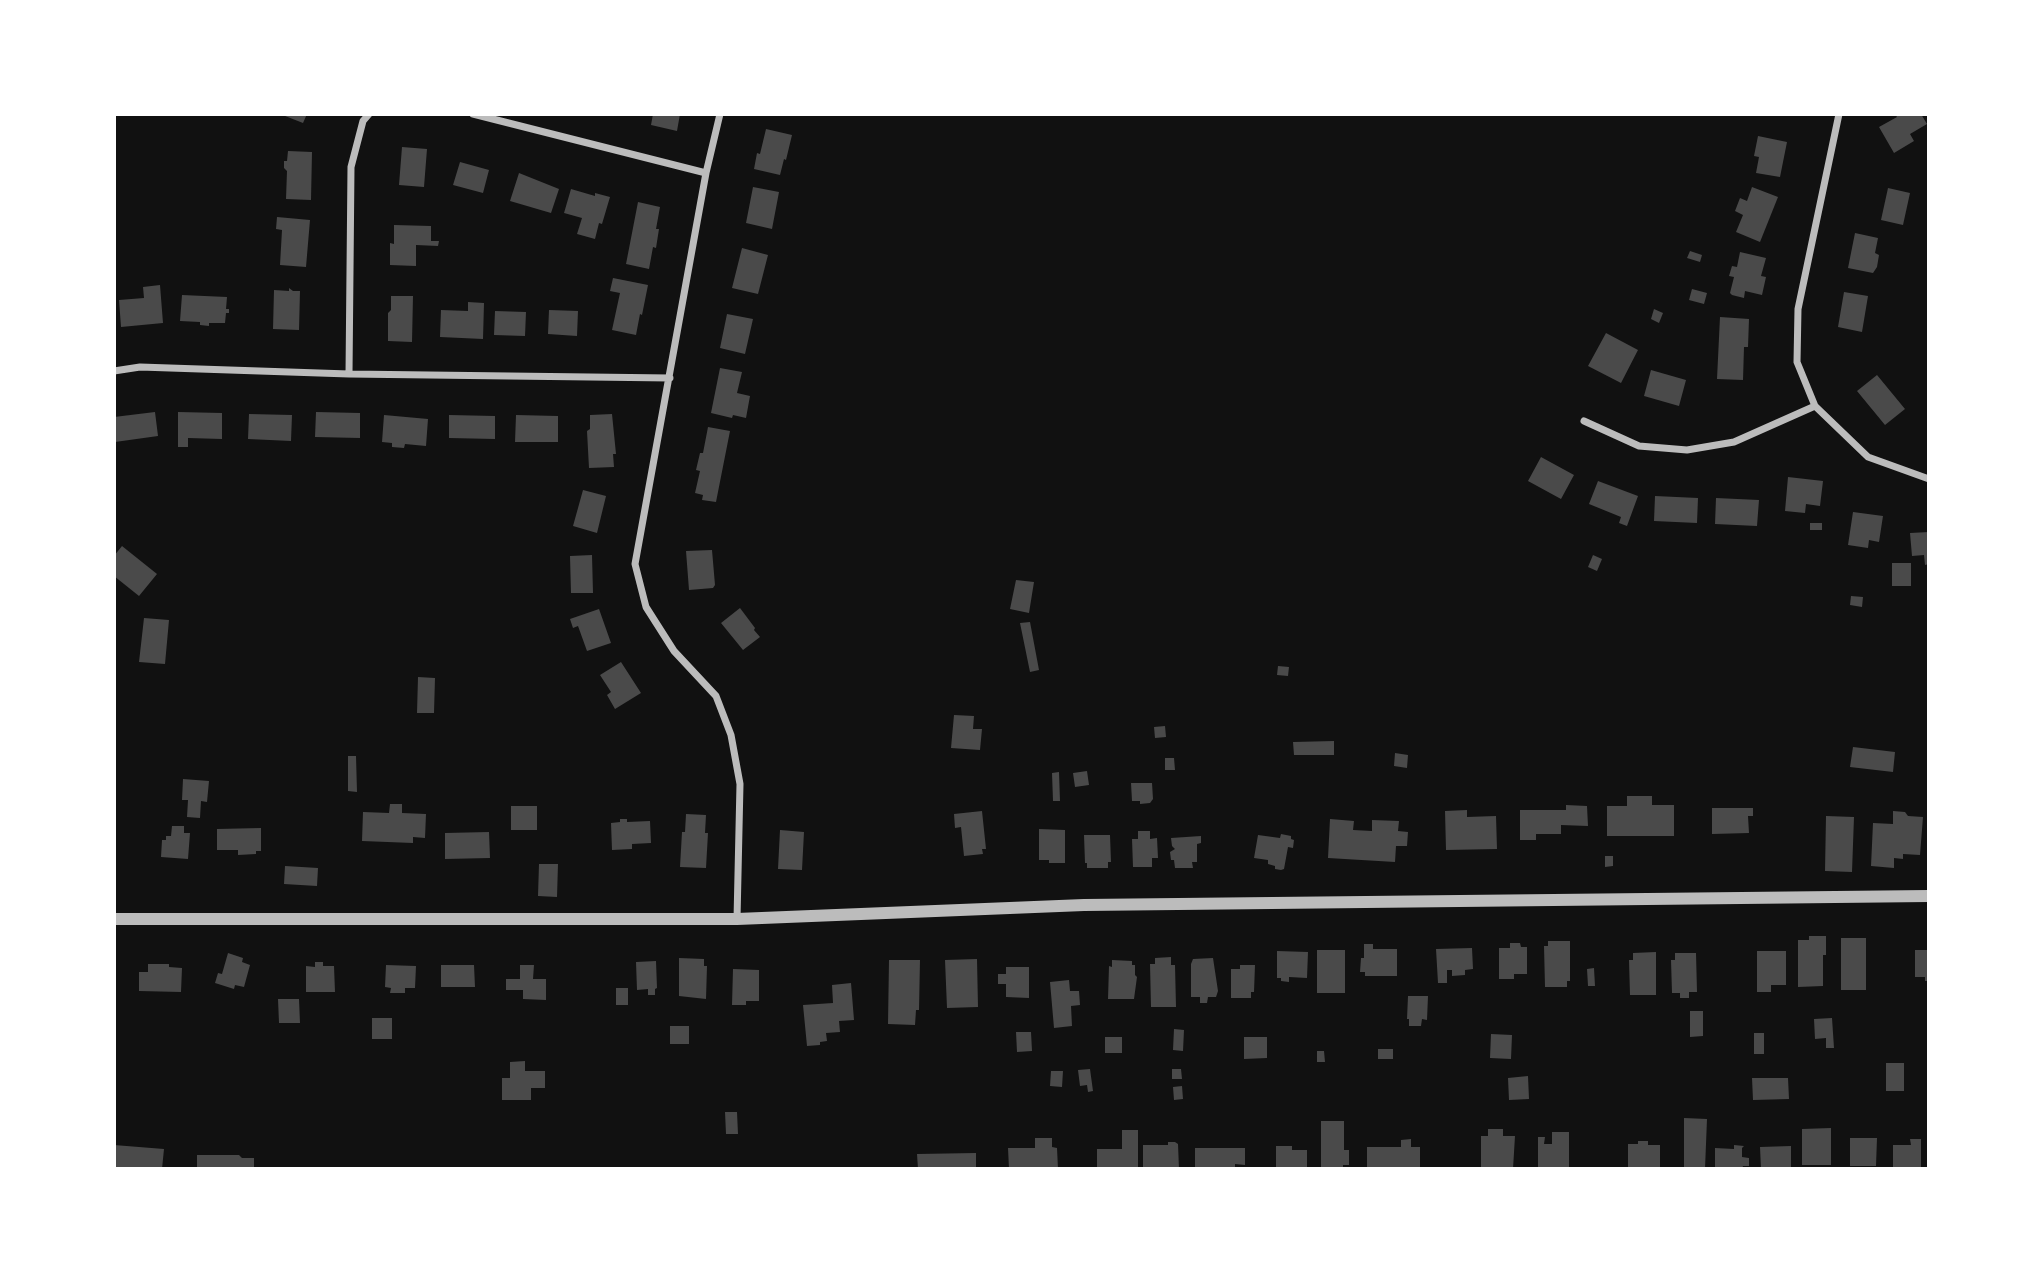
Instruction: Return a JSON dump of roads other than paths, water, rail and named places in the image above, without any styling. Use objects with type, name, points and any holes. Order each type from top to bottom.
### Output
[{"type":"street","points":[[349,374],[351,167],[363,121],[369,114]]},
{"type":"street","points":[[473,114],[706,173]]},
{"type":"street","points":[[720,114],[706,173],[635,564],[646,607],[674,650],[716,696],[731,735],[740,785],[737,919]]},
{"type":"street","points":[[1839,114],[1798,309],[1797,362],[1815,405],[1868,457],[1929,479]]},
{"type":"street","points":[[114,372],[140,367],[349,374],[670,378]]},
{"type":"street","points":[[1584,421],[1639,446],[1687,450],[1734,442],[1815,405]]},
{"type":"street","points":[[114,919],[737,919],[1084,905],[1929,896]]}]
